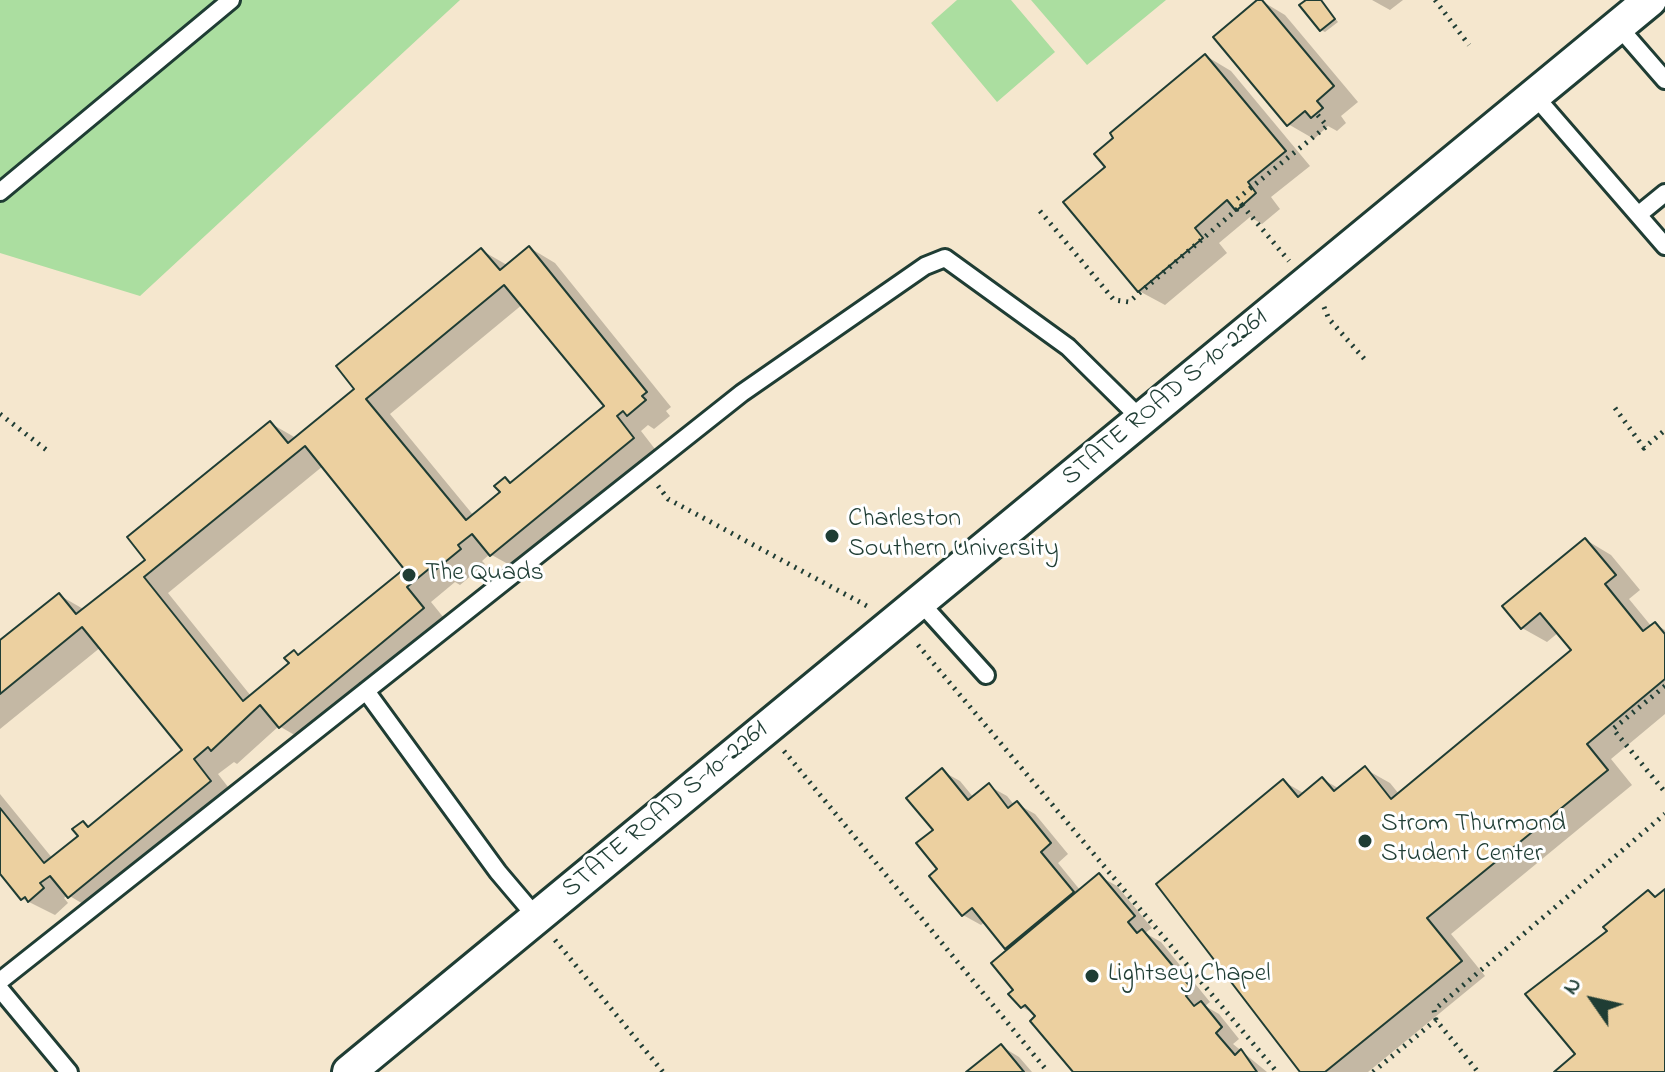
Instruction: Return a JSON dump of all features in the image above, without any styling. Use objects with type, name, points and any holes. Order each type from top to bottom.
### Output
[{"type":"street","name":"STATE ROAD S-10-2261","points":[[349,1072],[1650,0]]},
{"type":"lane","points":[[0,192],[231,0]]},
{"type":"lane","points":[[1618,26],[1665,80]]},
{"type":"lane","points":[[1534,95],[1665,246]]},
{"type":"lane","points":[[1638,215],[1665,193]]},
{"type":"lane","points":[[0,981],[742,393],[925,266],[945,258],[1068,347],[1141,419]]},
{"type":"lane","points":[[920,602],[986,675]]},
{"type":"lane","points":[[366,691],[498,872],[537,918]]},
{"type":"lane","points":[[0,989],[69,1072]]},
{"type":"path","points":[[1435,0],[1469,45]]},
{"type":"path","points":[[1316,113],[1327,126],[1237,199],[1319,296],[1329,319],[1367,362]]},
{"type":"path","points":[[1040,211],[1114,300],[1129,302],[1242,205]]},
{"type":"path","points":[[1615,408],[1644,448],[1665,430]]},
{"type":"path","points":[[0,414],[49,452]]},
{"type":"path","points":[[644,470],[668,499],[872,609],[899,645],[921,645],[1277,1072]]},
{"type":"path","points":[[1665,686],[1613,729],[1665,792]]},
{"type":"path","points":[[766,729],[1048,1072]]},
{"type":"path","points":[[1478,1072],[1436,1020],[1434,1010],[1665,814]]},
{"type":"path","points":[[537,918],[663,1072]]},
{"type":"path","points":[[1373,1072],[1436,1020]]},
{"type":"shaded area","name":"Charleston Southern University","points":[[0,0],[1665,0],[1665,1072],[0,1072]]},
{"type":"green space","points":[[0,0],[460,0],[140,296],[0,253]]},
{"type":"green space","points":[[957,0],[1011,0],[1055,52],[997,102],[931,23]]},
{"type":"green space","points":[[1031,0],[1166,0],[1087,65]]},
{"type":"building","points":[[1257,0],[1262,0],[1334,86],[1317,101],[1323,108],[1311,118],[1305,111],[1287,126],[1213,37]]},
{"type":"building","points":[[1306,0],[1321,0],[1335,19],[1320,31],[1299,5]]},
{"type":"building","points":[[1205,54],[1286,151],[1248,182],[1256,193],[1236,211],[1227,200],[1195,228],[1203,238],[1138,292],[1063,202],[1105,167],[1094,154],[1113,138],[1110,133]]},
{"type":"building","name":"The Quads","points":[[529,246],[647,392],[642,396],[646,400],[627,416],[623,411],[617,416],[634,438],[490,556],[472,534],[458,545],[461,549],[433,572],[430,568],[407,587],[424,608],[279,728],[260,705],[211,751],[208,747],[194,759],[211,781],[68,898],[50,876],[40,883],[44,888],[28,902],[25,897],[21,900],[0,874],[0,808],[44,863],[78,836],[72,829],[83,821],[88,827],[182,750],[82,627],[0,694],[0,640],[59,593],[76,614],[145,560],[127,537],[270,421],[288,443],[354,389],[336,366],[481,248],[500,270]],"holes":[[[504,285],[604,406],[510,483],[505,477],[494,486],[500,492],[466,520],[366,399]],[[305,446],[404,569],[298,655],[294,650],[284,658],[289,663],[243,701],[144,577]]]},
{"type":"building","name":"Strom Thurmond Student Center","points":[[1585,538],[1616,575],[1605,584],[1643,631],[1655,622],[1665,634],[1665,679],[1587,744],[1608,770],[1427,918],[1462,961],[1325,1072],[1300,1072],[1156,884],[1283,779],[1298,797],[1322,777],[1334,791],[1365,766],[1391,799],[1571,650],[1540,613],[1521,629],[1502,606]]},
{"type":"building","points":[[942,768],[968,800],[989,783],[1008,808],[1017,801],[1051,843],[1041,852],[1074,892],[1005,949],[972,908],[962,916],[929,876],[937,869],[916,843],[933,830],[906,798]]},
{"type":"building","name":"Lightsey Chapel","points":[[1099,873],[1135,916],[1128,922],[1137,933],[1142,929],[1193,990],[1186,996],[1194,1006],[1201,1001],[1222,1027],[1216,1033],[1235,1055],[1241,1049],[1257,1072],[1073,1072],[1030,1021],[1035,1016],[1025,1005],[1021,1008],[1008,994],[1013,990],[991,963]]},
{"type":"building","points":[[1665,889],[1665,1072],[1554,1072],[1575,1054],[1525,994],[1607,931],[1603,927],[1648,890],[1655,897]]},
{"type":"building","points":[[1001,1044],[1024,1072],[966,1072]]},
{"type":"place","name":"Charleston Southern University","points":[[832,536]]},
{"type":"place","name":"The Quads","points":[[409,575]]},
{"type":"place","name":"Strom Thurmond Student Center","points":[[1365,841]]},
{"type":"place","name":"Lightsey Chapel","points":[[1092,976]]}]
